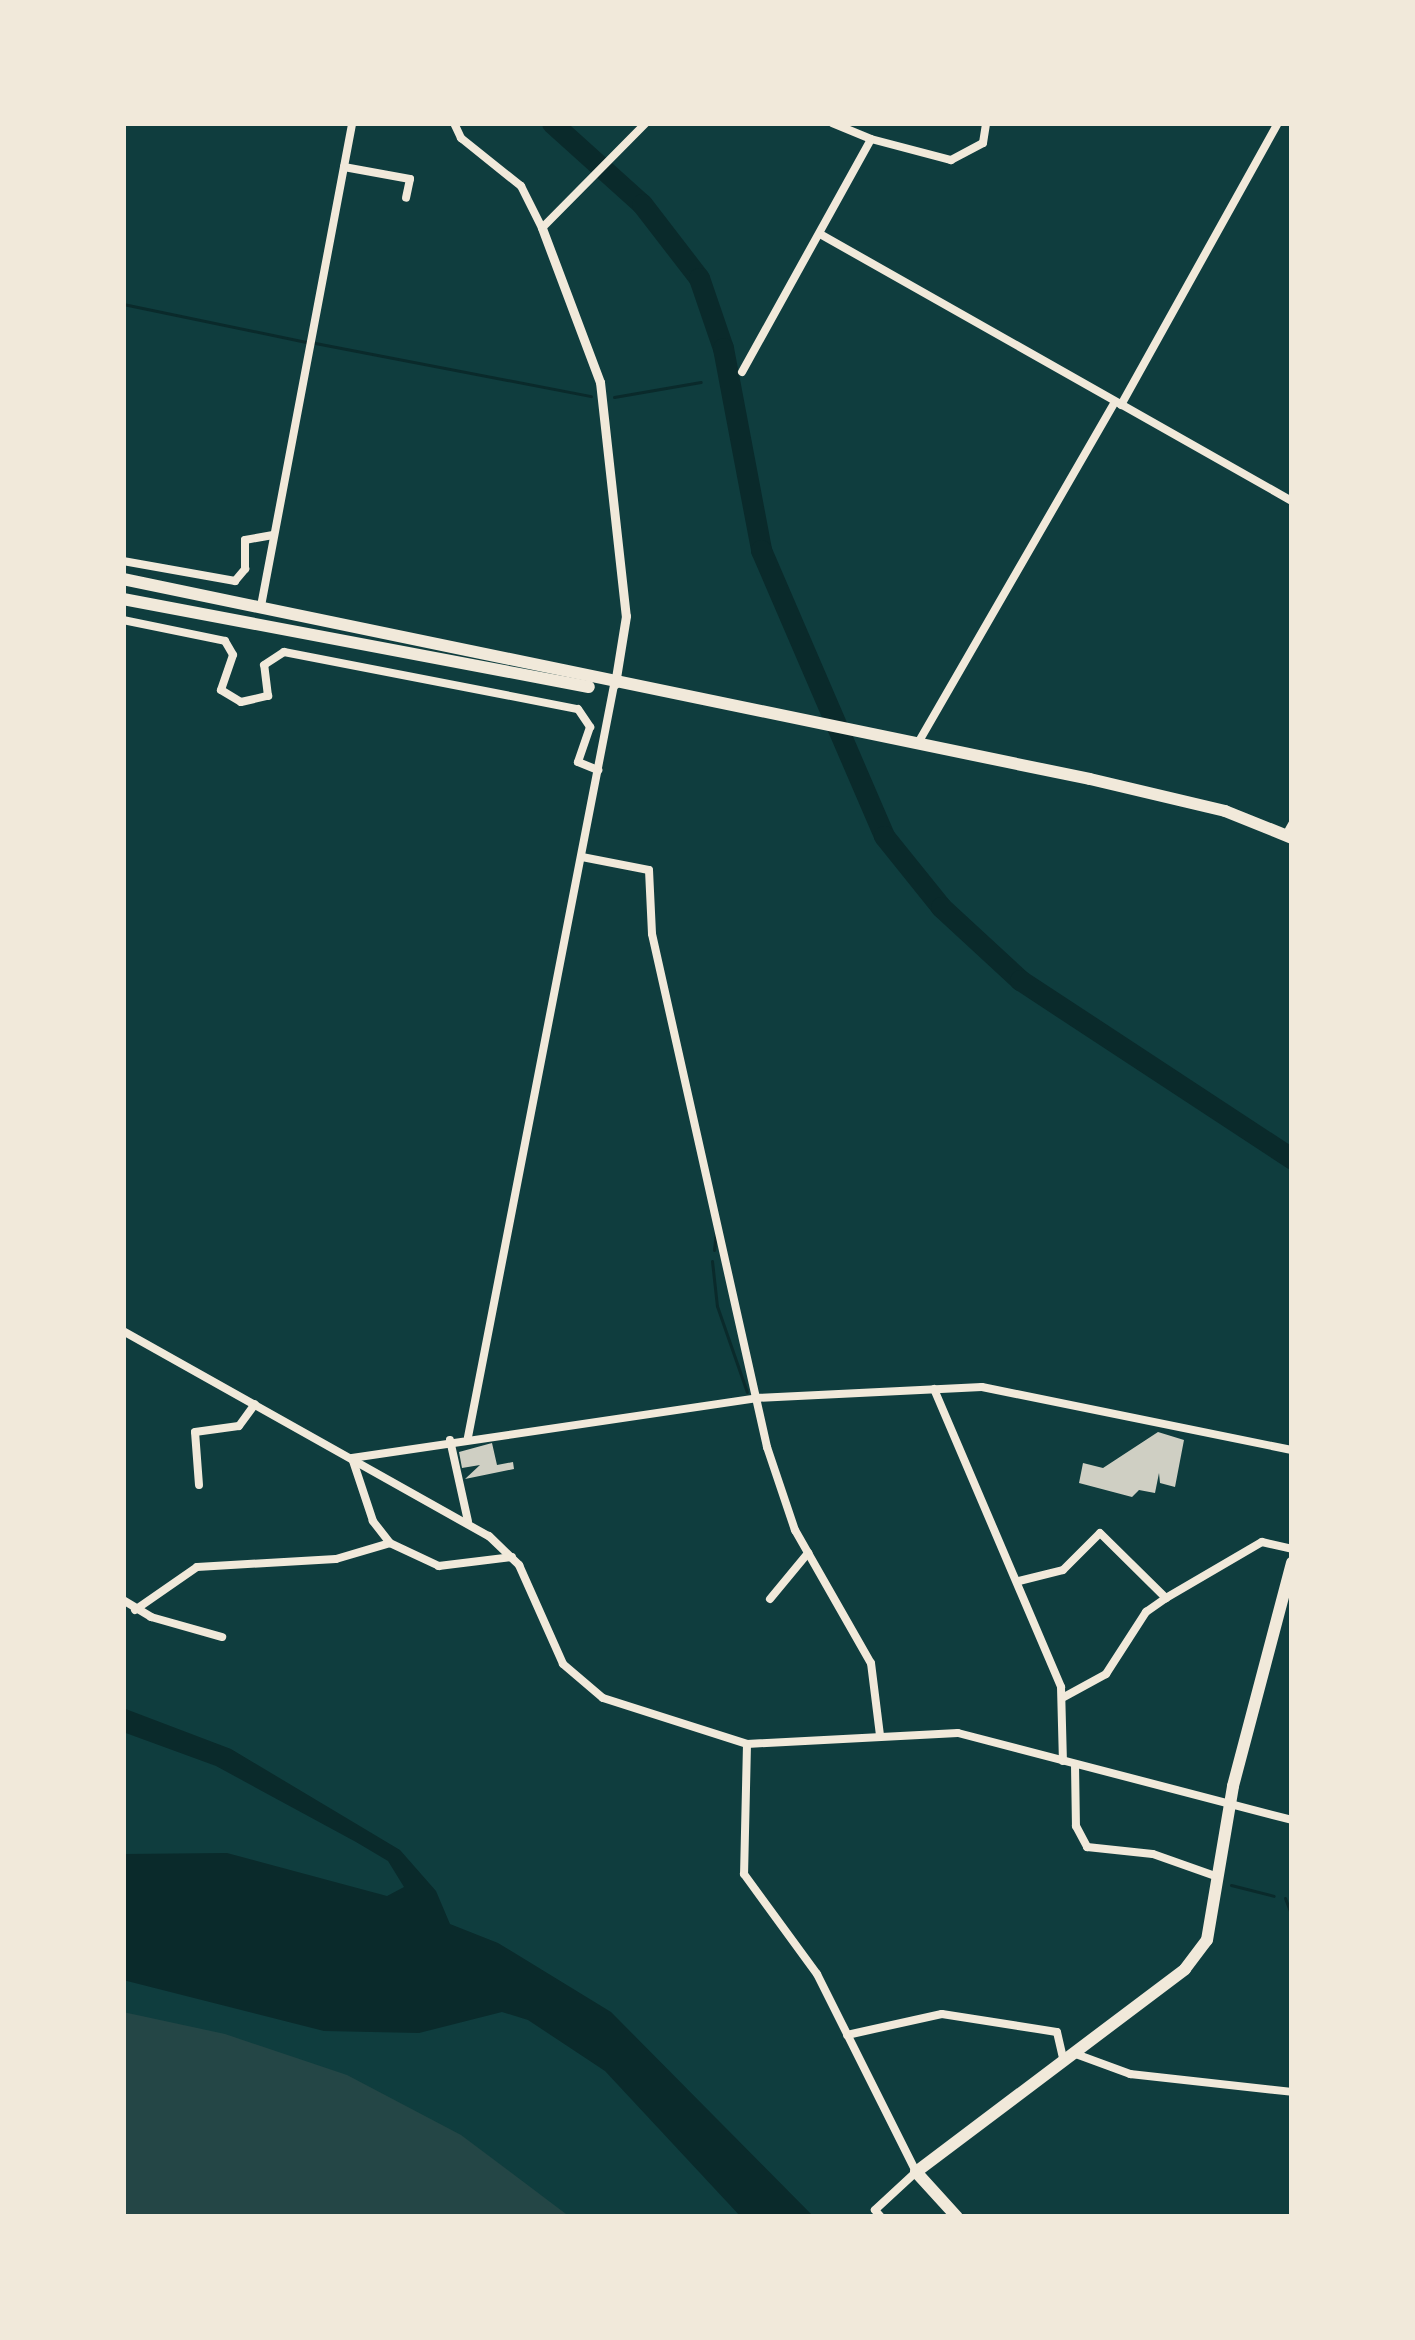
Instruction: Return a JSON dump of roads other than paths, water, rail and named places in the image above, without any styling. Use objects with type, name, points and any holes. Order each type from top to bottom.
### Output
[{"type":"main road","points":[[123,579],[1225,811],[1290,832]]},
{"type":"main road","points":[[123,599],[467,667],[614,685]]},
{"type":"main road","points":[[957,2217],[916,2172],[1195,1960],[1208,1940],[1232,1804],[1292,1563]]},
{"type":"street","points":[[261,605],[352,123]]},
{"type":"street","points":[[454,123],[460,138],[520,185],[542,228],[600,382],[626,609],[468,1437]]},
{"type":"street","points":[[542,228],[646,123]]},
{"type":"street","points":[[832,123],[871,139],[951,160],[983,143],[986,123]]},
{"type":"street","points":[[917,745],[1278,123]]},
{"type":"street","points":[[742,372],[871,139]]},
{"type":"street","points":[[344,167],[410,178],[406,198]]},
{"type":"street","points":[[820,234],[1292,501]]},
{"type":"street","points":[[123,561],[235,581],[245,569],[245,540],[272,535]]},
{"type":"street","points":[[123,620],[225,641],[232,660],[221,690],[241,702],[264,700],[265,665],[284,652],[578,709],[590,727],[578,762],[598,770]]},
{"type":"street","points":[[582,857],[649,870],[652,934],[757,1398],[790,1516],[871,1663],[880,1735]]},
{"type":"street","points":[[123,1331],[469,1523],[512,1557],[578,1682],[654,1718],[746,1744],[958,1733],[1292,1820]]},
{"type":"street","points":[[352,1458],[468,1437],[757,1398],[1000,1388],[1292,1450]]},
{"type":"street","points":[[934,1389],[1064,1696],[1063,1761]]},
{"type":"street","points":[[199,1485],[195,1432],[239,1426],[255,1404]]},
{"type":"street","points":[[449,1440],[469,1523]]},
{"type":"street","points":[[352,1458],[373,1521],[390,1544],[439,1566],[512,1557]]},
{"type":"street","points":[[1019,1581],[1063,1570],[1100,1533],[1166,1598]]},
{"type":"street","points":[[1064,1696],[1106,1673],[1146,1612],[1166,1598],[1262,1542],[1292,1549]]},
{"type":"street","points":[[135,1610],[197,1567],[336,1559],[390,1544]]},
{"type":"street","points":[[770,1600],[808,1553]]},
{"type":"street","points":[[123,1600],[135,1610],[223,1637]]},
{"type":"street","points":[[746,1744],[744,1874],[800,1946],[916,2172],[875,2210],[880,2217]]},
{"type":"street","points":[[1075,1765],[1072,1803],[1088,1847],[1153,1854],[1220,1878]]},
{"type":"street","points":[[848,2036],[942,2014],[1057,2032],[1068,2057],[1130,2074],[1292,2092]]},
{"type":"waterway","points":[[552,123],[642,204],[699,278],[723,348],[761,550],[884,836],[941,907],[1020,980],[1292,1159]]},
{"type":"waterway","points":[[123,304],[306,342]]},
{"type":"waterway","points":[[315,343],[591,396]]},
{"type":"waterway","points":[[723,379],[730,378]]},
{"type":"waterway","points":[[614,397],[701,382]]},
{"type":"waterway","points":[[714,1250],[716,1231]]},
{"type":"waterway","points":[[712,1261],[717,1306],[747,1392]]},
{"type":"waterway","points":[[1231,1885],[1274,1896]]},
{"type":"waterway","points":[[1285,1898],[1292,1916]]}]
